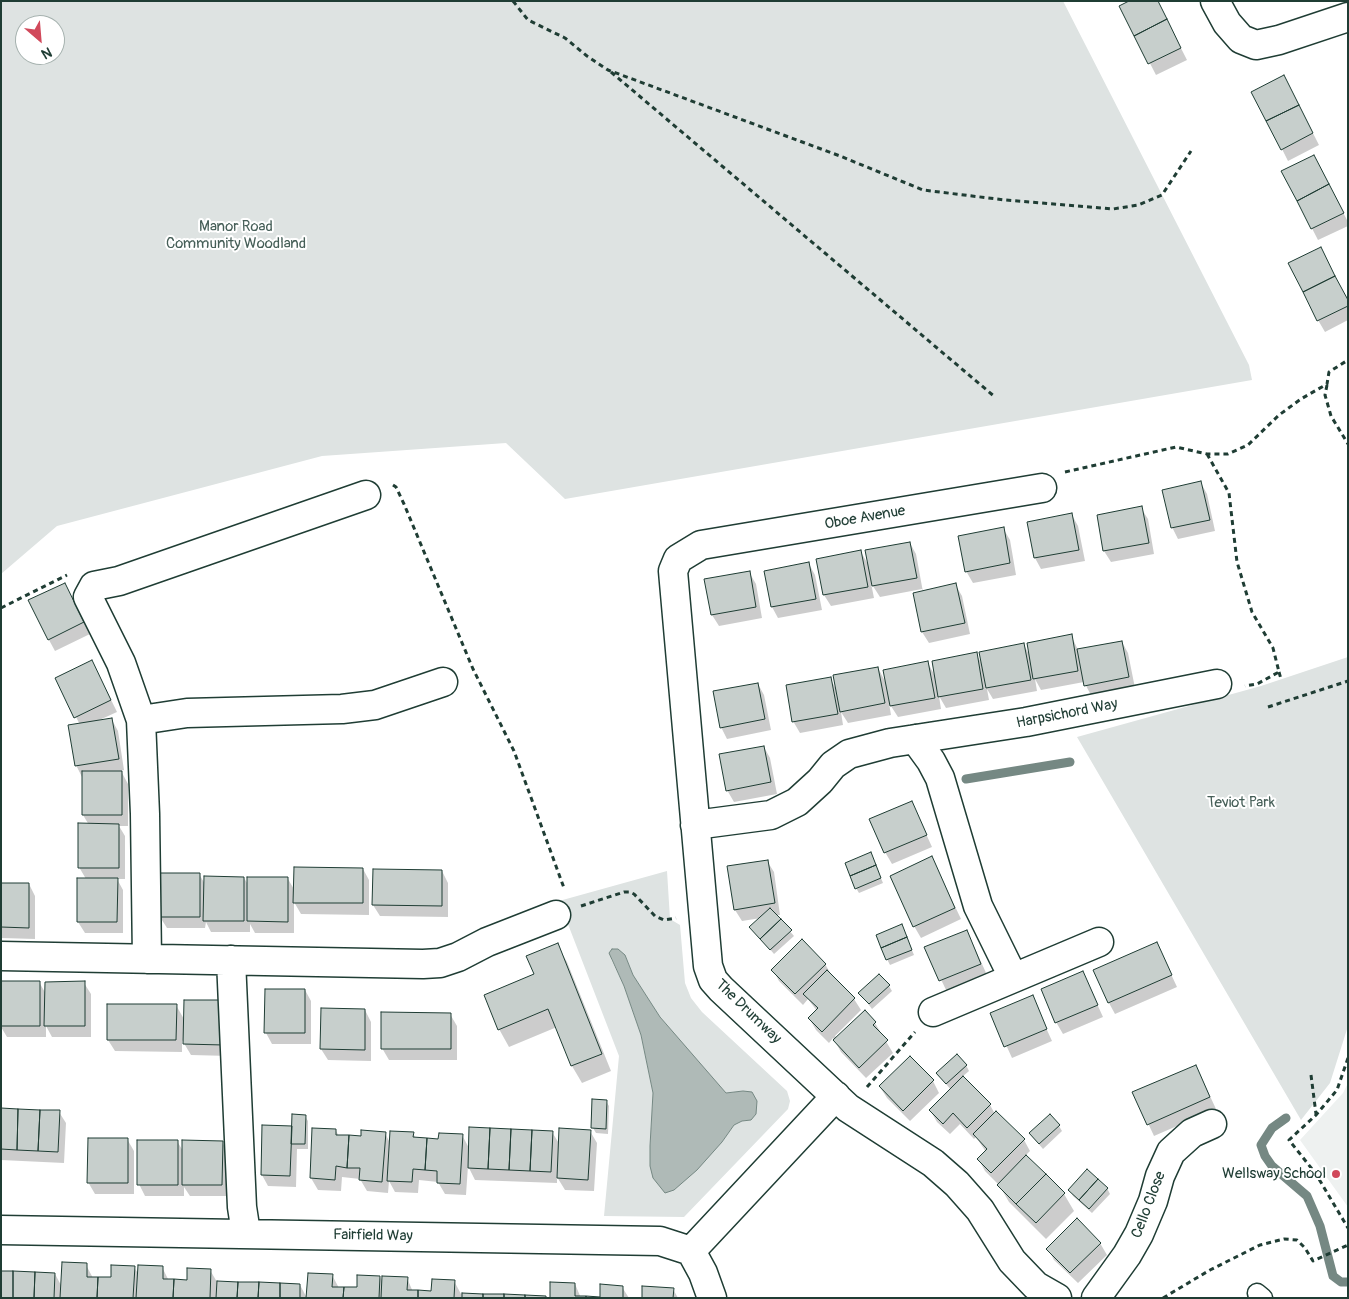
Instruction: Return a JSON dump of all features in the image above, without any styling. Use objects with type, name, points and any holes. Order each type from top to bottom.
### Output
[{"type":"street","points":[[1221,12],[1241,40],[1256,45],[1279,40],[1348,17]]},
{"type":"street","name":"Oboe Avenue","points":[[690,551],[701,545],[1042,488]]},
{"type":"street","points":[[147,959],[145,814],[141,720],[121,663],[88,597],[94,586],[119,580],[378,490]]},
{"type":"street","name":"The Drumway","points":[[690,551],[678,559],[673,571],[708,966],[713,980],[842,1102],[933,1163],[957,1184],[980,1210],[1012,1261],[1036,1286],[1057,1298]]},
{"type":"street","points":[[141,720],[187,713],[342,709],[375,704],[443,682]]},
{"type":"street","name":"Harpsichord Way","points":[[695,825],[771,815],[797,802],[820,781],[833,765],[849,754],[890,742],[1026,722],[1217,684]]},
{"type":"street","points":[[915,739],[931,761],[940,778],[978,906],[1014,977]]},
{"type":"street","points":[[1,956],[440,963],[458,957],[487,942],[564,912]]},
{"type":"street","points":[[933,1012],[1099,942]]},
{"type":"street","points":[[230,960],[242,1207],[246,1233]]},
{"type":"street","points":[[712,1298],[692,1251],[842,1102]]},
{"type":"street","name":"Cello Close","points":[[1096,1298],[1139,1234],[1154,1201],[1160,1176],[1171,1152],[1192,1133],[1212,1124]]},
{"type":"street","name":"Fairfield Way","points":[[1,1230],[660,1241],[692,1251]]},
{"type":"path","points":[[513,1],[528,20],[565,38],[608,70],[994,397]]},
{"type":"path","points":[[608,70],[840,156],[923,190],[1005,200],[1113,209],[1138,205],[1162,195],[1191,152]]},
{"type":"path","points":[[1348,360],[1330,372],[1325,395],[1331,416],[1348,444]]},
{"type":"path","points":[[1064,472],[1176,447],[1207,454],[1228,454],[1248,445],[1279,415],[1300,399],[1327,384]]},
{"type":"path","points":[[1207,454],[1229,493],[1232,508],[1233,534],[1240,571],[1252,612],[1272,648],[1281,679]]},
{"type":"path","points":[[378,490],[396,487],[474,669],[514,751],[564,912],[624,892],[634,894],[654,916],[664,920],[703,911]]},
{"type":"path","points":[[1,608],[73,572]]},
{"type":"path","points":[[1217,684],[1230,690],[1257,684],[1278,672]]},
{"type":"path","points":[[1268,707],[1348,681]]},
{"type":"path","points":[[842,1102],[933,1012]]},
{"type":"path","points":[[1348,1058],[1337,1090],[1316,1115],[1290,1140],[1316,1174],[1348,1228]]},
{"type":"path","points":[[1311,1075],[1316,1115]]},
{"type":"path","points":[[1163,1298],[1210,1270],[1260,1245],[1284,1239],[1298,1240],[1313,1262],[1346,1246]]},
{"type":"shaded area","points":[[612,949],[618,949],[625,955],[633,975],[660,1017],[726,1093],[752,1092],[757,1101],[756,1114],[751,1120],[742,1121],[734,1125],[722,1142],[697,1170],[674,1190],[665,1193],[653,1178],[650,1166],[653,1093],[641,1035],[624,986],[609,953]]},
{"type":"shaded area","name":"Wellsway School","points":[[1348,1083],[1348,1207],[1300,1140],[1343,1093]]},
{"type":"green space","name":"Manor Road Community Woodland","points":[[1,1],[1063,1],[1249,365],[1252,380],[565,499],[506,443],[322,456],[57,526],[1,574]]},
{"type":"green space","name":"Teviot Park","points":[[1348,657],[1348,1026],[1330,1083],[1301,1120],[1077,737],[1261,686]]},
{"type":"green space","points":[[667,871],[670,919],[680,925],[685,983],[691,998],[702,1012],[787,1091],[790,1101],[788,1109],[684,1217],[604,1216],[619,1056],[559,901]],"holes":[[[625,955],[633,975],[660,1017],[726,1093],[743,1091],[751,1120],[742,1121],[734,1125],[722,1142],[650,1166],[653,1093],[641,1035],[624,986],[611,959]]]},
{"type":"building","points":[[1129,1],[1158,1],[1167,19],[1134,36],[1119,6]]},
{"type":"building","points":[[1167,19],[1181,48],[1148,64],[1134,36]]},
{"type":"building","points":[[1284,75],[1299,105],[1266,121],[1251,92]]},
{"type":"building","points":[[1299,105],[1313,133],[1281,150],[1266,121]]},
{"type":"building","points":[[1314,155],[1329,184],[1297,201],[1281,171]]},
{"type":"building","points":[[1329,184],[1344,213],[1311,229],[1297,201]]},
{"type":"building","points":[[1321,247],[1335,276],[1303,292],[1288,263]]},
{"type":"building","points":[[1335,276],[1348,300],[1348,306],[1317,321],[1303,292]]},
{"type":"building","points":[[1201,481],[1210,520],[1171,528],[1162,490]]},
{"type":"building","points":[[1142,506],[1149,543],[1103,551],[1097,515]]},
{"type":"building","points":[[1072,513],[1079,550],[1034,558],[1027,522]]},
{"type":"building","points":[[1004,527],[1010,563],[965,572],[958,536]]},
{"type":"building","points":[[910,542],[917,578],[872,586],[865,550]]},
{"type":"building","points":[[861,550],[868,587],[823,595],[816,559]]},
{"type":"building","points":[[809,562],[816,599],[771,607],[764,571]]},
{"type":"building","points":[[750,571],[756,607],[711,615],[704,579]]},
{"type":"building","points":[[65,583],[84,622],[48,640],[28,600]]},
{"type":"building","points":[[956,583],[965,623],[921,632],[913,593]]},
{"type":"building","points":[[1072,634],[1078,671],[1033,679],[1027,643]]},
{"type":"building","points":[[1122,641],[1129,677],[1084,686],[1077,649]]},
{"type":"building","points":[[1024,643],[1031,680],[986,688],[979,652]]},
{"type":"building","points":[[977,652],[983,689],[938,697],[932,661]]},
{"type":"building","points":[[92,660],[111,700],[74,718],[55,678]]},
{"type":"building","points":[[928,661],[935,698],[890,706],[883,670]]},
{"type":"building","points":[[878,667],[885,703],[840,712],[833,675]]},
{"type":"building","points":[[831,677],[838,714],[792,722],[786,685]]},
{"type":"building","points":[[758,683],[765,719],[720,728],[713,691]]},
{"type":"building","points":[[112,718],[119,759],[75,766],[68,725]]},
{"type":"building","points":[[764,746],[771,782],[726,791],[719,754]]},
{"type":"building","points":[[82,771],[122,771],[122,815],[82,815]]},
{"type":"building","points":[[912,801],[927,835],[884,853],[869,819]]},
{"type":"building","points":[[78,823],[119,824],[119,868],[78,868]]},
{"type":"building","points":[[871,852],[876,865],[850,876],[845,863]]},
{"type":"building","points":[[932,856],[955,908],[913,927],[890,876]]},
{"type":"building","points":[[768,860],[775,903],[734,910],[727,866]]},
{"type":"building","points":[[876,865],[881,878],[855,889],[850,876]]},
{"type":"building","points":[[294,867],[363,868],[363,903],[293,903]]},
{"type":"building","points":[[373,869],[442,870],[442,906],[372,905]]},
{"type":"building","points":[[159,873],[200,873],[200,917],[159,917]]},
{"type":"building","points":[[204,876],[244,877],[244,921],[203,921]]},
{"type":"building","points":[[247,877],[288,877],[288,922],[247,921]]},
{"type":"building","points":[[77,878],[118,878],[117,922],[77,922]]},
{"type":"building","points":[[1,883],[29,883],[29,928],[1,927]]},
{"type":"building","points":[[770,908],[781,919],[760,939],[749,927]]},
{"type":"building","points":[[781,919],[792,930],[770,950],[760,939]]},
{"type":"building","points":[[902,924],[907,937],[881,948],[876,935]]},
{"type":"building","points":[[967,930],[981,964],[939,981],[924,947]]},
{"type":"building","points":[[907,937],[912,950],[886,960],[881,948]]},
{"type":"building","points":[[802,939],[826,964],[795,994],[771,970]]},
{"type":"building","points":[[1157,942],[1172,975],[1108,1003],[1093,970]]},
{"type":"building","points":[[558,943],[602,1054],[571,1066],[548,1009],[498,1030],[484,995],[534,974],[526,956]]},
{"type":"building","points":[[827,970],[855,998],[822,1032],[808,1018],[818,1008],[803,994]]},
{"type":"building","points":[[1083,971],[1098,1005],[1055,1023],[1041,989]]},
{"type":"building","points":[[879,974],[890,985],[869,1004],[858,993]]},
{"type":"building","points":[[1,981],[40,981],[40,1026],[1,1026]]},
{"type":"building","points":[[85,981],[85,1026],[44,1026],[45,982]]},
{"type":"building","points":[[265,989],[305,989],[305,1033],[264,1033]]},
{"type":"building","points":[[1033,995],[1047,1029],[1004,1047],[990,1013]]},
{"type":"building","points":[[184,1000],[224,1000],[224,1045],[183,1044]]},
{"type":"building","points":[[107,1004],[177,1004],[176,1040],[107,1040]]},
{"type":"building","points":[[321,1008],[365,1009],[365,1050],[320,1049]]},
{"type":"building","points":[[865,1010],[876,1022],[873,1025],[888,1040],[859,1068],[833,1040]]},
{"type":"building","points":[[381,1012],[451,1013],[451,1049],[381,1049]]},
{"type":"building","points":[[957,1054],[967,1065],[946,1084],[936,1073]]},
{"type":"building","points":[[910,1056],[934,1080],[903,1111],[879,1086]]},
{"type":"building","points":[[1196,1065],[1210,1097],[1147,1125],[1132,1092]]},
{"type":"building","points":[[963,1076],[991,1104],[967,1128],[953,1113],[943,1124],[929,1110]]},
{"type":"building","points":[[592,1099],[607,1100],[606,1129],[591,1128]]},
{"type":"building","points":[[1,1108],[18,1109],[17,1150],[1,1149]]},
{"type":"building","points":[[18,1109],[40,1110],[38,1151],[17,1150]]},
{"type":"building","points":[[40,1110],[60,1110],[58,1152],[38,1151]]},
{"type":"building","points":[[996,1111],[1025,1139],[991,1173],[977,1159],[987,1149],[973,1134]]},
{"type":"building","points":[[292,1114],[306,1115],[305,1144],[291,1144]]},
{"type":"building","points":[[1050,1114],[1060,1125],[1039,1144],[1029,1133]]},
{"type":"building","points":[[262,1125],[292,1126],[290,1176],[261,1175]]},
{"type":"building","points":[[469,1127],[490,1128],[488,1169],[468,1168]]},
{"type":"building","points":[[312,1128],[336,1129],[336,1135],[349,1135],[347,1168],[336,1166],[335,1180],[310,1178]]},
{"type":"building","points":[[490,1128],[511,1129],[509,1170],[488,1169]]},
{"type":"building","points":[[559,1128],[591,1130],[588,1180],[557,1178]]},
{"type":"building","points":[[511,1129],[532,1130],[530,1171],[509,1170]]},
{"type":"building","points":[[361,1130],[386,1132],[382,1182],[359,1180],[360,1168],[347,1168],[349,1135],[361,1136]]},
{"type":"building","points":[[532,1130],[553,1131],[551,1172],[530,1171]]},
{"type":"building","points":[[390,1131],[414,1132],[413,1137],[427,1138],[425,1170],[413,1169],[412,1182],[387,1181]]},
{"type":"building","points":[[439,1133],[463,1134],[460,1184],[437,1183],[437,1171],[425,1170],[427,1138],[438,1139]]},
{"type":"building","points":[[88,1138],[128,1138],[128,1183],[87,1183]]},
{"type":"building","points":[[137,1140],[178,1140],[178,1185],[137,1185]]},
{"type":"building","points":[[182,1140],[223,1141],[222,1185],[182,1185]]},
{"type":"building","points":[[1026,1155],[1046,1174],[1016,1204],[997,1185]]},
{"type":"building","points":[[1087,1169],[1098,1179],[1079,1200],[1068,1190]]},
{"type":"building","points":[[1046,1174],[1065,1193],[1036,1223],[1016,1204]]},
{"type":"building","points":[[1098,1179],[1108,1188],[1089,1209],[1079,1200]]},
{"type":"building","points":[[1077,1218],[1101,1243],[1070,1273],[1046,1249]]},
{"type":"building","points":[[62,1262],[87,1263],[87,1277],[98,1277],[97,1298],[60,1298]]},
{"type":"building","points":[[111,1265],[135,1266],[133,1298],[97,1298],[98,1277],[111,1277]]},
{"type":"building","points":[[138,1265],[163,1266],[163,1279],[174,1279],[173,1298],[136,1298]]},
{"type":"building","points":[[187,1268],[211,1269],[210,1298],[173,1298],[174,1279],[187,1280]]},
{"type":"building","points":[[1,1271],[13,1271],[13,1298],[1,1298]]},
{"type":"building","points":[[13,1271],[35,1272],[34,1298],[13,1298]]},
{"type":"building","points":[[35,1272],[55,1273],[54,1298],[34,1298]]},
{"type":"building","points":[[308,1273],[333,1274],[332,1287],[344,1287],[343,1298],[306,1298]]},
{"type":"building","points":[[357,1275],[380,1276],[379,1298],[343,1298],[344,1287],[357,1287]]},
{"type":"building","points":[[382,1276],[408,1277],[407,1290],[418,1290],[418,1298],[381,1298]]},
{"type":"building","points":[[432,1279],[455,1280],[454,1298],[418,1298],[418,1290],[431,1291]]},
{"type":"building","points":[[217,1281],[238,1282],[237,1298],[216,1298]]},
{"type":"building","points":[[238,1282],[259,1282],[258,1298],[237,1298]]},
{"type":"building","points":[[259,1282],[280,1283],[280,1298],[258,1298]]},
{"type":"building","points":[[550,1282],[575,1283],[575,1296],[586,1296],[586,1298],[550,1298]]},
{"type":"building","points":[[280,1283],[300,1284],[300,1298],[280,1298]]},
{"type":"building","points":[[600,1284],[623,1286],[623,1298],[586,1298],[586,1296],[600,1297]]},
{"type":"building","points":[[642,1286],[674,1288],[673,1298],[642,1298]]},
{"type":"building","points":[[462,1293],[483,1294],[483,1298],[462,1298]]},
{"type":"building","points":[[483,1294],[504,1294],[504,1298],[483,1298]]},
{"type":"building","points":[[504,1294],[525,1295],[525,1298],[504,1298]]},
{"type":"building","points":[[525,1295],[546,1296],[546,1298],[525,1298]]},
{"type":"waterway","points":[[966,779],[1070,762]]},
{"type":"waterway","points":[[1286,1118],[1272,1128],[1261,1145],[1265,1156],[1272,1166],[1307,1196],[1320,1226],[1333,1276],[1341,1282],[1348,1282]]},
{"type":"place","name":"Wellsway School","points":[[1336,1174]]}]
